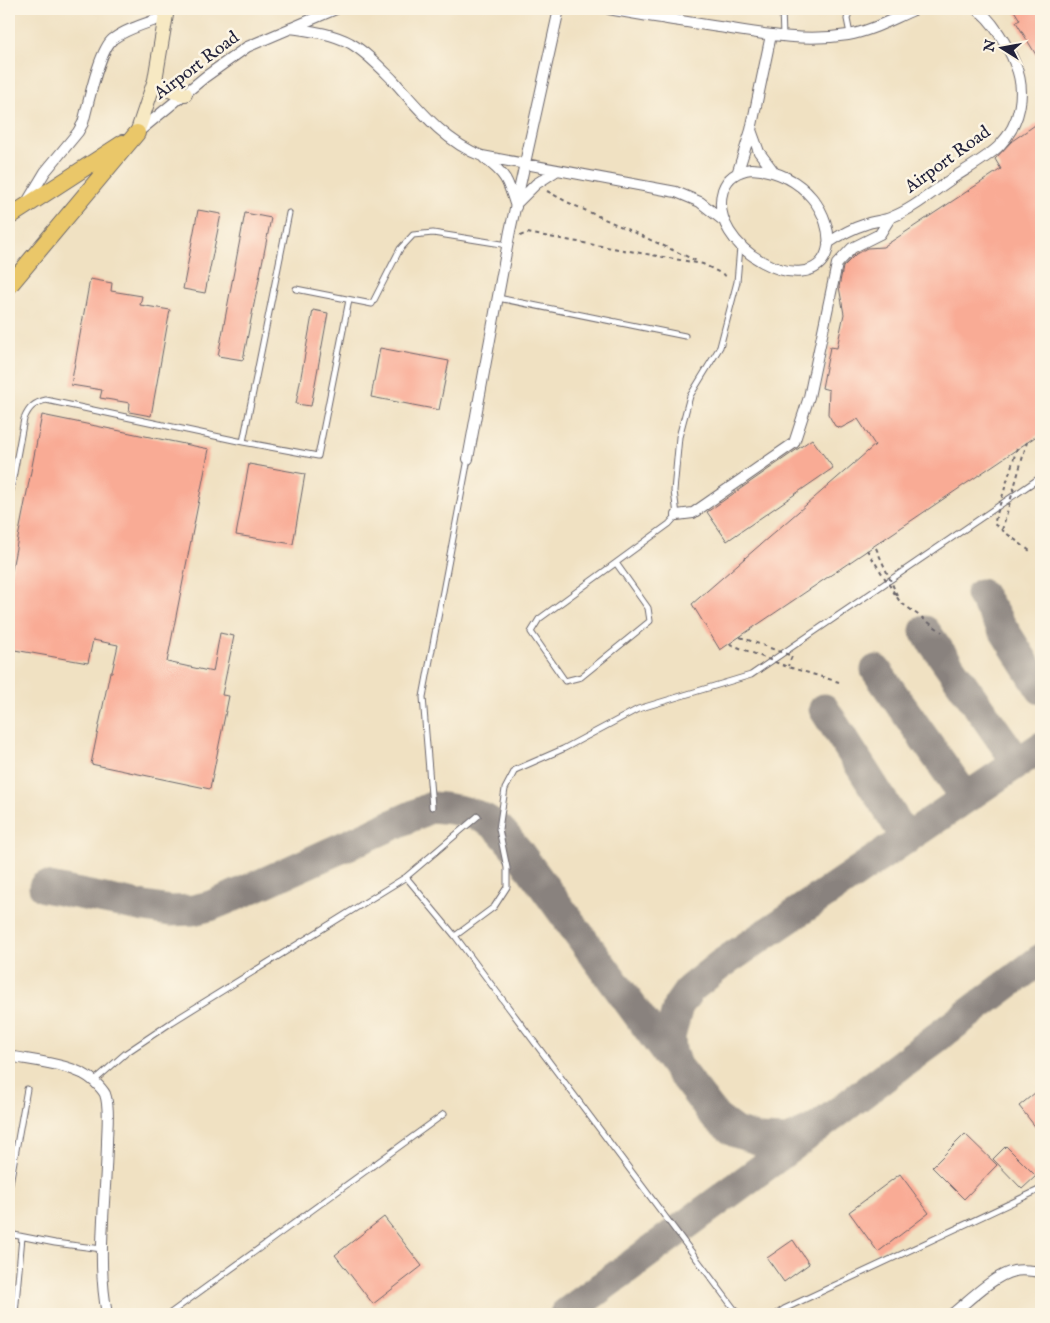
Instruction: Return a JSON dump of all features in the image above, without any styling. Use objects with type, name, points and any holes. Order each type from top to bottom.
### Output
[{"type":"main road","points":[[9,286],[137,133],[155,80],[167,13]]},
{"type":"main road","points":[[155,80],[168,90],[185,94]]},
{"type":"main road","points":[[9,217],[137,133]]},
{"type":"street","name":"Airport Road","points":[[137,133],[247,47],[336,9]]},
{"type":"street","points":[[468,459],[508,245],[559,9]]},
{"type":"street","points":[[609,9],[652,18],[771,36],[815,38],[850,34],[916,9]]},
{"type":"street","name":"Airport Road","points":[[828,243],[863,225],[890,218],[922,200],[999,147],[1015,125],[1020,102],[1019,73],[1011,54],[1001,38],[982,12],[976,9]]},
{"type":"street","points":[[26,205],[45,172],[78,132],[83,123],[100,61],[111,40],[126,31],[167,13]]},
{"type":"street","points":[[291,28],[327,33],[350,42],[372,59],[432,122],[468,150],[482,156],[556,171],[676,192],[700,202],[724,221],[740,247],[779,269],[799,273],[807,271],[822,260],[828,243],[823,216],[811,197],[797,184],[774,172],[751,169],[738,170]]},
{"type":"street","points":[[724,221],[720,201],[728,180],[738,170],[751,130],[771,36]]},
{"type":"street","points":[[751,130],[759,152],[774,172]]},
{"type":"street","points":[[482,156],[502,172],[507,179],[517,205]]},
{"type":"street","points":[[517,205],[536,184],[556,171]]},
{"type":"street","points":[[678,515],[693,513],[794,443],[809,397],[837,264],[852,248],[880,234],[890,218]]},
{"type":"street","points":[[9,1056],[82,1073],[94,1081],[105,1093],[107,1108],[102,1249],[104,1298],[107,1314]]},
{"type":"street","points":[[952,1314],[991,1283],[1011,1271],[1041,1272]]},
{"type":"lane","points":[[782,9],[783,37]]},
{"type":"lane","points":[[850,9],[847,19],[850,34]]},
{"type":"lane","points":[[243,442],[289,213]]},
{"type":"lane","points":[[296,289],[372,304],[400,249],[413,235],[433,232],[508,245]]},
{"type":"lane","points":[[616,563],[648,608],[650,621],[581,677],[565,680],[531,632],[539,619],[669,524],[678,515],[674,491],[679,437],[690,396],[720,347],[737,282],[740,247]]},
{"type":"lane","points":[[498,298],[685,336]]},
{"type":"lane","points":[[9,500],[24,418],[29,407],[46,400],[318,456],[349,300]]},
{"type":"lane","points":[[432,808],[423,697],[468,459]]},
{"type":"lane","points":[[9,460],[16,462]]},
{"type":"lane","points":[[455,936],[494,907],[507,887],[507,868],[499,829],[505,788],[515,770],[563,749],[638,709],[751,675],[1041,478]]},
{"type":"lane","points":[[94,1081],[126,1053],[172,1022],[406,877],[478,816]]},
{"type":"lane","points":[[406,877],[455,936],[738,1314]]},
{"type":"lane","points":[[9,1189],[27,1089]]},
{"type":"lane","points":[[169,1314],[444,1114]]},
{"type":"lane","points":[[777,1314],[784,1309],[1041,1189]]},
{"type":"lane","points":[[9,1234],[102,1249]]},
{"type":"lane","points":[[15,1314],[22,1237]]},
{"type":"path","points":[[536,184],[566,202],[703,264],[737,282]]},
{"type":"path","points":[[508,245],[515,238],[527,233],[703,264]]},
{"type":"path","points":[[1002,530],[1027,442]]},
{"type":"path","points":[[1018,448],[994,524],[1030,551]]},
{"type":"path","points":[[876,548],[900,602]]},
{"type":"path","points":[[867,550],[900,602],[942,632]]},
{"type":"path","points":[[740,637],[792,656],[788,666]]},
{"type":"path","points":[[730,644],[788,666],[839,682]]},
{"type":"building","points":[[1013,9],[1041,9],[1041,63],[1016,22],[1020,20]]},
{"type":"building","points":[[1041,121],[1041,433],[720,650],[692,604],[875,445],[858,419],[841,428],[835,426],[828,414],[829,390],[822,388],[830,347],[837,348],[844,314],[839,287],[843,267],[856,254],[867,248],[883,247],[1001,169],[995,159],[1012,141]]},
{"type":"building","points":[[198,210],[221,214],[205,293],[183,289]]},
{"type":"building","points":[[245,213],[271,218],[243,360],[218,356]]},
{"type":"building","points":[[90,279],[112,283],[111,291],[142,296],[140,305],[170,310],[151,416],[129,412],[130,403],[100,398],[102,390],[71,385]]},
{"type":"building","points":[[313,310],[328,313],[311,406],[296,404]]},
{"type":"building","points":[[380,348],[449,361],[439,410],[371,397]]},
{"type":"building","points":[[42,415],[209,449],[167,662],[213,672],[220,633],[234,636],[222,695],[229,696],[210,789],[91,764],[110,672],[112,672],[118,645],[93,640],[88,663],[9,649],[9,584]]},
{"type":"building","points":[[812,439],[833,468],[727,541],[707,512]]},
{"type":"building","points":[[249,464],[305,474],[293,544],[236,535]]},
{"type":"building","points":[[1041,1088],[1041,1134],[1019,1106]]},
{"type":"building","points":[[965,1134],[997,1165],[964,1199],[932,1167]]},
{"type":"building","points":[[1006,1146],[1036,1176],[1022,1189],[993,1159]]},
{"type":"building","points":[[900,1174],[929,1213],[878,1252],[849,1212]]},
{"type":"building","points":[[384,1217],[422,1266],[373,1304],[335,1255]]},
{"type":"building","points":[[793,1240],[809,1264],[784,1282],[767,1258]]},
{"type":"taxiway","points":[[981,594],[1041,689]]},
{"type":"taxiway","points":[[925,631],[1018,763]]},
{"type":"taxiway","points":[[876,670],[966,798]]},
{"type":"taxiway","points":[[824,709],[907,839]]},
{"type":"taxiway","points":[[1041,747],[720,965],[690,989],[678,1006],[670,1037],[671,1050],[676,1066],[716,1118],[735,1132],[760,1140],[788,1141],[817,1128],[1041,959]]},
{"type":"taxiway","points":[[44,887],[170,911],[193,910],[210,906],[232,897],[432,807],[467,812],[492,823],[517,850],[675,1065]]},
{"type":"taxiway","points":[[565,1314],[806,1136]]}]
